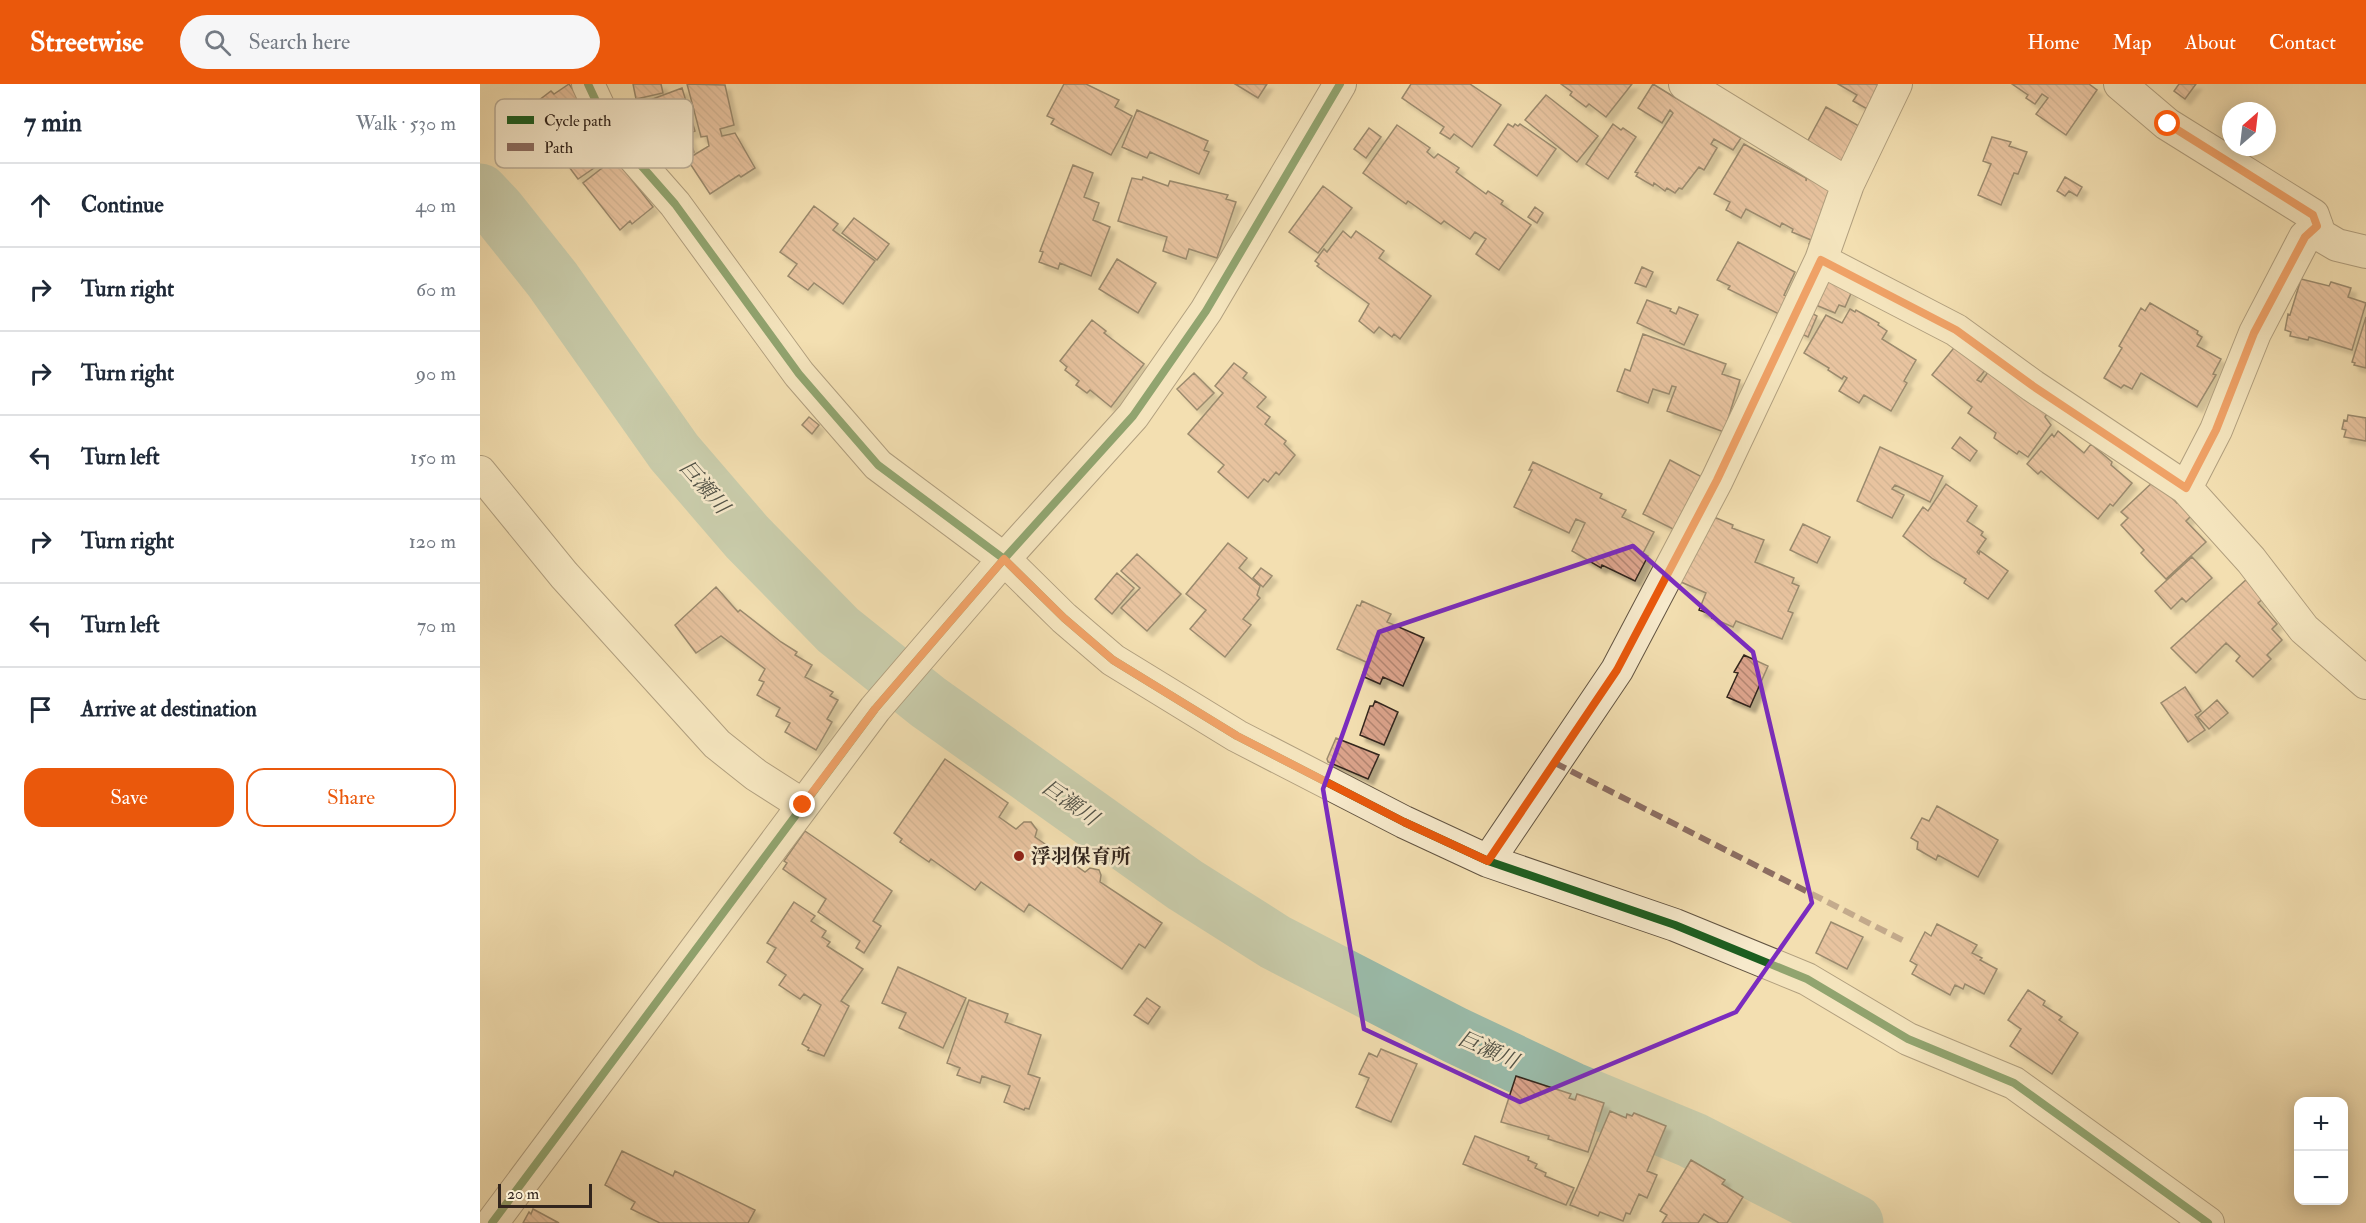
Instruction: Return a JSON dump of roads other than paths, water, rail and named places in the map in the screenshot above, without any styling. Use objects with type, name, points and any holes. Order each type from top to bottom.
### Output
[{"type":"street","points":[[588,84],[595,99]]},
{"type":"street","points":[[492,1223],[875,709],[1004,559],[1133,416],[1206,311],[1340,84]]},
{"type":"street","points":[[1685,84],[1848,184]]},
{"type":"street","points":[[1488,861],[1617,670],[1717,480],[1821,260],[1848,184],[1896,84]]},
{"type":"street","points":[[2120,84],[2168,124],[2313,215],[2320,235],[2337,245],[2366,252]]},
{"type":"street","points":[[643,168],[675,204],[799,374],[878,465],[1004,559],[1064,618],[1113,660],[1237,736],[1404,822],[1488,861],[1675,925],[1807,979],[1908,1039],[2013,1083],[2208,1223]]},
{"type":"street","points":[[2186,488],[2216,430],[2254,333],[2305,237],[2317,226]]},
{"type":"street","points":[[1821,260],[1956,330],[2033,386],[2186,488],[2251,560],[2304,628],[2366,683]]},
{"type":"street","points":[[480,472],[564,575],[717,744],[756,775],[803,805]]},
{"type":"waterway","name":"巨瀬川","points":[[480,192],[552,279],[674,452],[747,537],[838,630],[928,702],[1185,885],[1275,942],[1455,1035],[1571,1090],[1692,1140],[1855,1223]]},
{"type":"place","name":"浮羽保育所","points":[[1019,856]]}]
